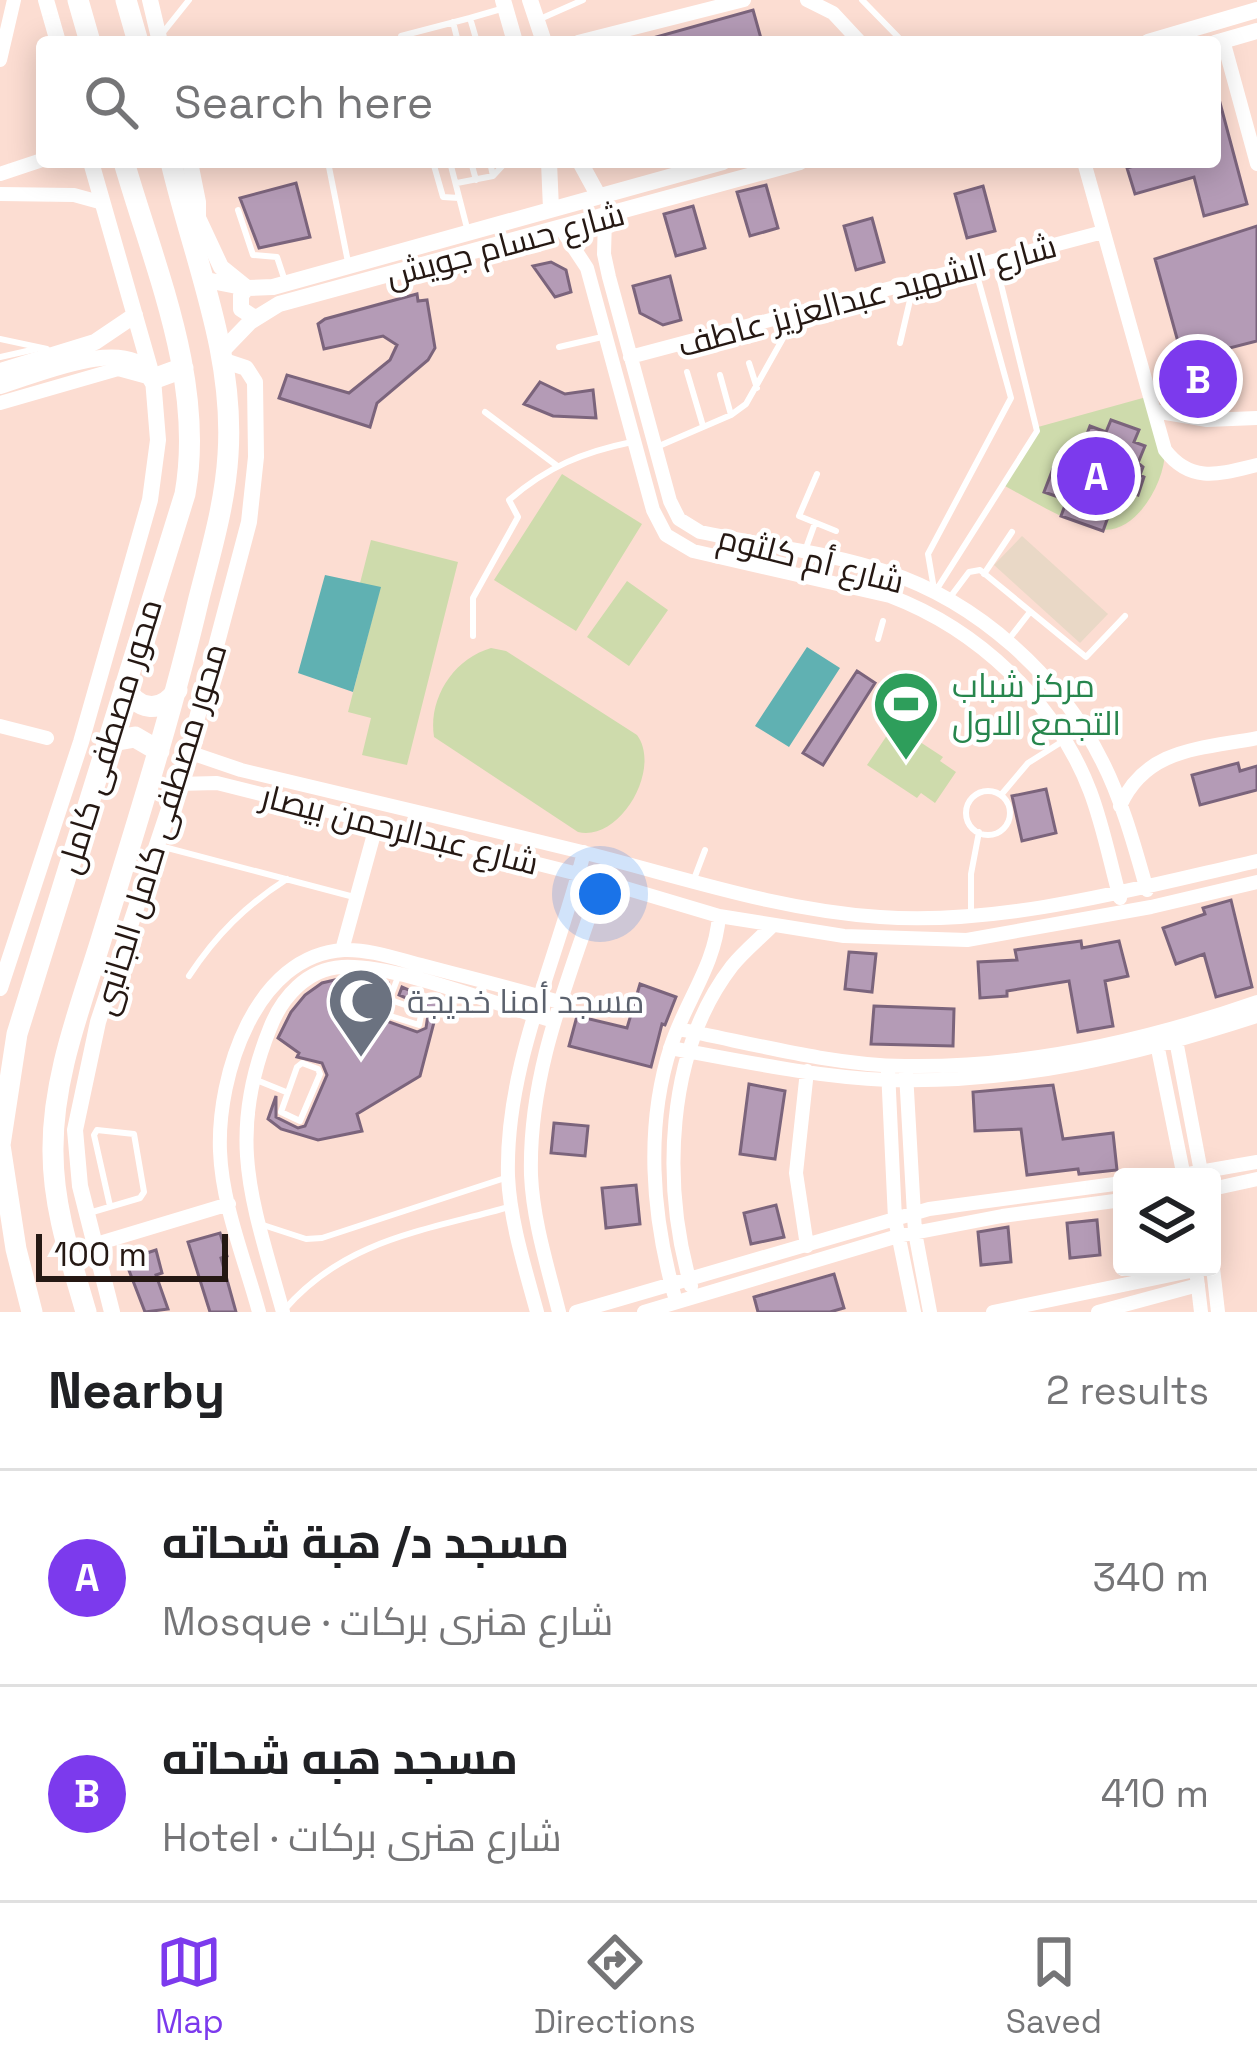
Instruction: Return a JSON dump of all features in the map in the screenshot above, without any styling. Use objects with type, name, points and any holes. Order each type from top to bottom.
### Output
[{"type":"main road","points":[[78,0],[88,36]]},
{"type":"main road","points":[[127,0],[150,36]]},
{"type":"main road","name":"محور مصطفى كامل","points":[[32,1312],[16,1249],[0,1145],[8,1032],[185,494],[192,444],[183,368],[126,168]]},
{"type":"main road","name":"محور مصطفى كامل","points":[[86,1312],[64,1233],[52,1151],[64,1058],[177,690],[225,484],[229,417],[224,356],[172,168]]},
{"type":"main road","points":[[153,379],[183,368]]},
{"type":"main road","points":[[125,685],[130,697],[147,707],[165,704],[177,690]]},
{"type":"main road","points":[[107,742],[134,737],[159,751]]},
{"type":"main road","points":[[102,936],[124,944]]},
{"type":"street","points":[[0,60],[14,0]]},
{"type":"street","points":[[46,0],[56,36]]},
{"type":"street","points":[[149,0],[153,36]]},
{"type":"street","points":[[530,0],[542,36]]},
{"type":"street","points":[[602,36],[744,0]]},
{"type":"street","points":[[806,0],[833,13],[854,36]]},
{"type":"street","points":[[504,4],[513,36]]},
{"type":"street","points":[[1168,36],[1257,10]]},
{"type":"street","points":[[1221,41],[1257,31]]},
{"type":"street","points":[[1221,48],[1257,164]]},
{"type":"street","points":[[0,174],[36,162]]},
{"type":"street","points":[[0,988],[81,742],[150,500],[158,440],[153,379],[93,168]]},
{"type":"street","points":[[191,168],[199,220],[221,267],[247,288],[239,304],[246,316],[255,318]]},
{"type":"street","points":[[549,168],[551,209]]},
{"type":"street","points":[[583,168],[598,195]]},
{"type":"street","name":"شارع حسام جويش","points":[[201,279],[247,288],[286,284],[700,168]]},
{"type":"street","name":"شارع حسام جويش","points":[[224,356],[255,318],[279,304],[605,218],[764,168]]},
{"type":"street","points":[[1086,168],[1165,450],[1193,474],[1211,476],[1257,465]]},
{"type":"street","points":[[0,194],[64,194],[103,203]]},
{"type":"street","name":"شارع أم كلثوم","points":[[605,218],[604,254],[674,511],[688,526],[886,572],[942,596],[1007,642],[1038,671],[1083,727],[1104,764],[1151,907]]},
{"type":"street","points":[[191,247],[199,220]]},
{"type":"street","name":"شارع أم كلثوم","points":[[560,227],[587,268],[653,510],[676,544],[921,608],[994,657],[1038,703],[1088,784],[1123,911]]},
{"type":"street","name":"شارع الشهيد عبدالعزيز عاطف","points":[[630,357],[1103,232]]},
{"type":"street","points":[[396,252],[402,271]]},
{"type":"street","points":[[0,371],[107,335],[135,315]]},
{"type":"street","points":[[0,386],[117,356],[138,360],[153,379]]},
{"type":"street","name":"محور مصطفى كامل الجانبى","points":[[112,1312],[76,1162],[80,1098],[124,944],[188,752],[242,555],[253,488],[255,382],[246,368],[224,356]]},
{"type":"street","points":[[0,403],[118,369],[153,379]]},
{"type":"street","points":[[1154,411],[1207,420],[1257,418]]},
{"type":"street","points":[[634,442],[655,441]]},
{"type":"street","points":[[0,726],[47,738]]},
{"type":"street","points":[[1120,807],[1131,782],[1159,761],[1257,738]]},
{"type":"street","name":"شارع عبدالرحمن بيصار","points":[[188,752],[241,770],[584,852],[693,883],[801,908],[883,918],[971,917],[1118,892],[1257,861]]},
{"type":"street","name":"شارع عبدالرحمن بيصار","points":[[177,784],[218,783],[578,874],[719,916],[771,928],[844,936],[967,940],[1151,907],[1257,882]]},
{"type":"street","points":[[342,950],[377,823]]},
{"type":"street","points":[[537,1312],[508,1177],[515,1090],[584,852]]},
{"type":"street","points":[[559,1312],[531,1179],[536,1092],[559,1002],[608,860]]},
{"type":"street","points":[[674,1294],[657,1213],[657,1121],[670,1048],[713,958],[719,916]]},
{"type":"street","points":[[692,1289],[673,1166],[680,1095],[697,1033],[733,964],[771,928]]},
{"type":"street","points":[[260,1312],[229,1204],[220,1152],[222,1114],[243,1038],[277,981],[299,965],[342,950],[378,963],[559,1002]]},
{"type":"street","points":[[283,1312],[259,1223],[244,1141],[250,1078],[274,1017],[290,992],[326,970],[378,963],[399,975],[554,1022]]},
{"type":"street","points":[[670,1048],[808,1072],[906,1073],[1157,1041],[1257,1002]]},
{"type":"street","points":[[1175,1035],[1257,1016]]},
{"type":"street","points":[[678,1029],[888,1072]]},
{"type":"street","points":[[1175,1035],[1201,1168]]},
{"type":"street","points":[[1157,1041],[1179,1168]]},
{"type":"street","points":[[806,1246],[796,1173],[808,1072]]},
{"type":"street","points":[[888,1072],[895,1219],[914,1312]]},
{"type":"street","points":[[906,1073],[913,1214],[930,1312]]},
{"type":"street","points":[[1221,1171],[1257,1162]]},
{"type":"street","points":[[1221,1187],[1257,1179]]},
{"type":"street","points":[[692,1289],[806,1246],[913,1214],[1113,1185]]},
{"type":"street","points":[[576,1312],[674,1294],[915,1232],[1113,1201]]},
{"type":"street","points":[[93,1245],[229,1204]]},
{"type":"street","points":[[993,1312],[1185,1276]]},
{"type":"street","points":[[1098,1312],[1191,1276]]},
{"type":"street","points":[[1196,1276],[1201,1312]]},
{"type":"street","points":[[1214,1276],[1218,1312]]},
{"type":"street","points":[[644,1312],[674,1294]]},
{"type":"lane","points":[[157,36],[189,0]]},
{"type":"lane","points":[[537,20],[583,0]]},
{"type":"lane","points":[[862,0],[897,36]]},
{"type":"lane","points":[[401,36],[504,4]]},
{"type":"lane","points":[[470,18],[474,36]]},
{"type":"lane","points":[[453,22],[456,36]]},
{"type":"lane","points":[[436,27],[438,36]]},
{"type":"lane","points":[[417,32],[418,36]]},
{"type":"lane","points":[[329,168],[348,266]]},
{"type":"lane","points":[[435,168],[443,197],[459,198]]},
{"type":"lane","points":[[451,168],[468,232]]},
{"type":"lane","points":[[473,168],[476,180]]},
{"type":"lane","points":[[491,168],[493,176]]},
{"type":"lane","points":[[455,184],[493,176],[500,168]]},
{"type":"lane","points":[[238,210],[253,255],[277,256],[286,284]]},
{"type":"lane","points":[[942,596],[1037,430],[995,261]]},
{"type":"lane","points":[[942,596],[928,554],[1011,398],[974,266]]},
{"type":"lane","points":[[901,343],[914,283]]},
{"type":"lane","points":[[655,441],[703,427],[746,404],[796,314]]},
{"type":"lane","points":[[559,347],[606,336]]},
{"type":"lane","points":[[0,339],[62,353]]},
{"type":"lane","points":[[0,358],[39,348]]},
{"type":"lane","points":[[749,363],[757,389]]},
{"type":"lane","points":[[687,372],[703,427]]},
{"type":"lane","points":[[720,375],[730,415]]},
{"type":"lane","points":[[485,412],[556,465]]},
{"type":"lane","points":[[473,636],[473,598],[518,517],[508,500],[556,465],[592,450],[634,442]]},
{"type":"lane","points":[[817,474],[798,513],[836,531]]},
{"type":"lane","points":[[804,554],[815,523]]},
{"type":"lane","points":[[984,574],[1012,532]]},
{"type":"lane","points":[[942,596],[969,572],[984,574],[1086,657],[1125,616]]},
{"type":"lane","points":[[1007,642],[1030,612]]},
{"type":"lane","points":[[878,639],[883,621]]},
{"type":"lane","points":[[1000,795],[1028,763],[1063,741]]},
{"type":"lane","points":[[983,791],[1000,795],[1010,809],[1005,826],[996,833],[979,832],[967,819],[969,802],[983,791]]},
{"type":"lane","points":[[971,917],[971,874],[979,832]]},
{"type":"lane","points":[[157,845],[354,897]]},
{"type":"lane","points":[[693,883],[705,850]]},
{"type":"lane","points":[[190,976],[204,953],[242,912],[287,879]]},
{"type":"lane","points":[[388,999],[422,1011],[419,1025],[385,1015],[388,999],[399,975]]},
{"type":"lane","points":[[299,1064],[320,1071],[302,1120],[282,1114],[288,1093],[299,1064]]},
{"type":"lane","points":[[250,1078],[288,1093]]},
{"type":"lane","points":[[86,1214],[110,1206],[144,1194],[136,1137],[131,1132],[97,1130],[94,1135],[110,1206]]},
{"type":"lane","points":[[259,1223],[306,1239],[322,1238],[508,1177]]},
{"type":"lane","points":[[283,1312],[322,1275],[359,1250],[512,1207]]},
{"type":"shaded area","points":[[1022,536],[1108,614],[1080,643],[994,565]]},
{"type":"green space","points":[[1150,396],[1163,438],[1164,464],[1154,492],[1124,525],[1112,529],[1086,526],[1003,485],[1038,427]]},
{"type":"green space","points":[[562,474],[642,524],[576,631],[494,580]]},
{"type":"green space","points":[[371,540],[458,562],[407,765],[362,755],[371,718],[348,712],[380,588],[360,583]]},
{"type":"green space","points":[[627,581],[668,610],[629,666],[587,637]]},
{"type":"green space","points":[[491,648],[506,651],[637,735],[643,749],[640,783],[622,815],[608,826],[578,832],[434,737],[435,709],[446,682],[465,661]]},
{"type":"green space","name":"مركز شباب التجمع الاول","points":[[894,725],[943,757],[940,761],[956,772],[935,803],[921,793],[917,798],[867,765]]},
{"type":"water","points":[[325,575],[381,587],[353,692],[298,673]]},
{"type":"water","points":[[807,647],[840,668],[789,747],[755,726]]},
{"type":"building","points":[[753,10],[760,36],[660,36]]},
{"type":"building","points":[[1221,106],[1247,204],[1204,216],[1194,177],[1135,194],[1127,168],[1221,168]]},
{"type":"building","points":[[296,183],[310,237],[259,248],[240,198]]},
{"type":"building","points":[[766,185],[778,228],[750,236],[737,192]]},
{"type":"building","points":[[983,186],[995,231],[967,238],[955,194]]},
{"type":"building","points":[[693,206],[705,248],[676,256],[664,214]]},
{"type":"building","points":[[872,218],[884,262],[856,270],[844,226]]},
{"type":"building","points":[[1257,226],[1257,341],[1183,360],[1155,259]]},
{"type":"building","points":[[551,262],[566,270],[571,292],[555,297],[533,266]]},
{"type":"building","points":[[670,276],[681,320],[663,325],[640,313],[633,286]]},
{"type":"building","points":[[417,294],[418,301],[427,300],[435,348],[428,360],[377,403],[370,427],[279,398],[287,375],[349,393],[390,360],[397,345],[383,336],[324,349],[318,324]]},
{"type":"building","points":[[540,382],[565,394],[593,390],[596,418],[553,416],[524,404]]},
{"type":"building","points":[[1111,420],[1139,430],[1134,442],[1145,446],[1138,463],[1144,477],[1138,495],[1130,492],[1124,507],[1113,503],[1103,531],[1061,516],[1067,500],[1044,492],[1059,453],[1077,460],[1090,426],[1106,432]]},
{"type":"building","points":[[857,671],[875,683],[823,765],[803,753]]},
{"type":"building","points":[[1238,763],[1240,771],[1257,766],[1257,790],[1200,805],[1192,775]]},
{"type":"building","points":[[1046,789],[1056,833],[1022,841],[1012,796]]},
{"type":"building","points":[[1231,900],[1252,987],[1216,997],[1204,954],[1176,964],[1163,928]]},
{"type":"building","points":[[1081,941],[1082,948],[1119,941],[1128,976],[1105,981],[1113,1026],[1078,1032],[1069,981],[980,998],[978,962],[1017,960],[1015,950]]},
{"type":"building","points":[[849,952],[876,954],[872,992],[845,989]]},
{"type":"building","name":"مسجد أمنا خديجة","points":[[343,978],[388,983],[378,1018],[417,1032],[426,1028],[429,1008],[399,995],[402,987],[439,1003],[420,1076],[357,1114],[362,1131],[318,1140],[281,1129],[268,1119],[276,1096],[276,1117],[298,1128],[305,1126],[327,1075],[322,1063],[297,1057],[299,1053],[278,1038],[305,995],[322,983]]},
{"type":"building","points":[[640,984],[676,997],[662,1024],[651,1067],[569,1046],[577,1016],[627,1028]]},
{"type":"building","points":[[874,1006],[954,1009],[953,1046],[871,1044]]},
{"type":"building","points":[[749,1084],[785,1091],[775,1159],[740,1154]]},
{"type":"building","points":[[1053,1085],[1063,1139],[1113,1133],[1117,1168],[1027,1175],[1021,1129],[975,1131],[973,1092]]},
{"type":"building","points":[[554,1123],[588,1126],[585,1156],[551,1153]]},
{"type":"building","points":[[636,1185],[640,1224],[606,1228],[602,1188]]},
{"type":"building","points":[[776,1205],[784,1237],[751,1244],[744,1213]]},
{"type":"building","points":[[1097,1220],[1100,1255],[1070,1258],[1067,1223]]},
{"type":"building","points":[[1008,1227],[1011,1262],[981,1265],[978,1232]]},
{"type":"building","points":[[220,1233],[227,1256],[221,1258],[236,1312],[210,1312],[188,1242]]},
{"type":"building","points":[[156,1250],[162,1273],[156,1275],[168,1309],[145,1312],[125,1260]]},
{"type":"building","points":[[834,1274],[844,1308],[758,1312],[754,1297]]},
{"type":"place","name":"مسجد هبه شحاته","points":[[1198,379]]},
{"type":"place","name":"مسجد د/ هبة شحاته","points":[[1096,476]]},
{"type":"place","name":"مركز شباب التجمع الاول","points":[[906,763]]},
{"type":"place","name":"مسجد أمنا خديجة","points":[[361,1060]]}]
